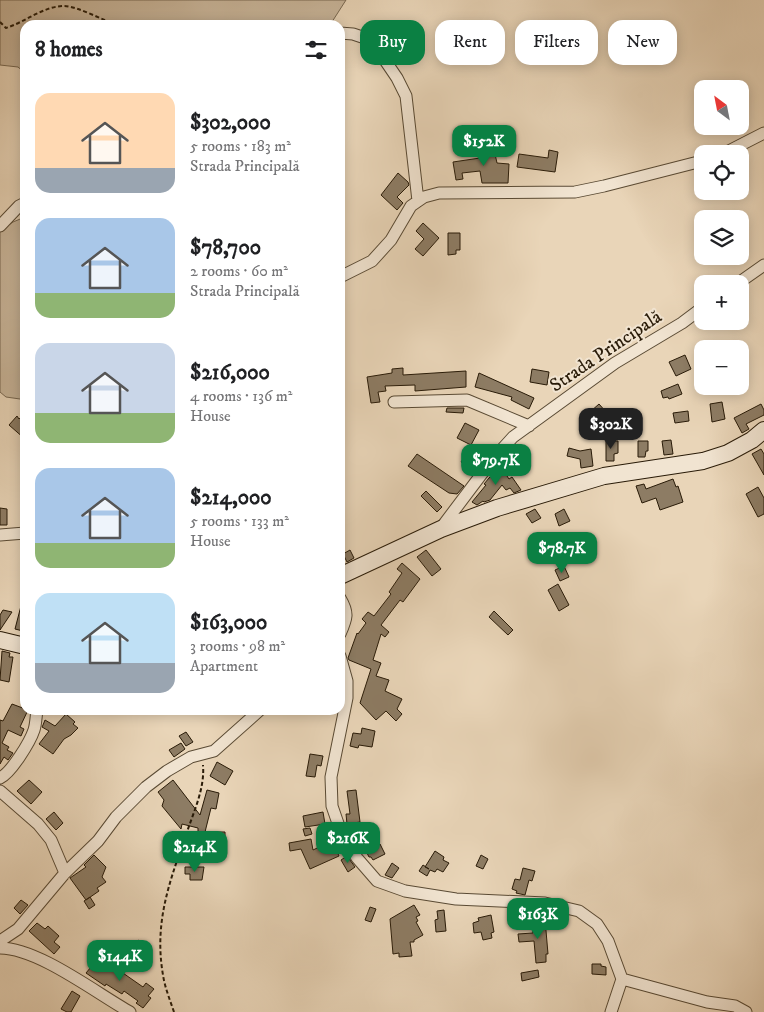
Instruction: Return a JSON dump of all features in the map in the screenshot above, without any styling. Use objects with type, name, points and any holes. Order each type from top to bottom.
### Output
[{"type":"street","points":[[345,33],[368,39],[376,47],[397,78],[406,96],[418,201]]},
{"type":"street","points":[[741,145],[764,133]]},
{"type":"street","points":[[345,274],[372,261],[391,240],[411,206],[418,201],[439,193],[575,192],[694,163]]},
{"type":"street","points":[[0,226],[20,206]]},
{"type":"street","points":[[749,276],[764,265]]},
{"type":"street","name":"Strada Principală","points":[[441,529],[492,459],[513,437],[614,363],[694,314]]},
{"type":"street","points":[[394,402],[468,400],[529,426]]},
{"type":"street","name":"Strada Principală","points":[[345,574],[441,529],[507,505],[604,476],[703,461],[728,453],[752,440],[764,430]]},
{"type":"street","points":[[0,535],[20,533]]},
{"type":"street","points":[[345,606],[345,622]]},
{"type":"street","points":[[0,640],[20,645]]},
{"type":"street","points":[[345,674],[347,698],[345,708]]},
{"type":"street","points":[[0,778],[6,776],[16,762],[34,730],[36,715]]},
{"type":"street","points":[[0,941],[18,929],[65,873],[98,841],[116,817],[146,787],[167,770],[191,757],[214,751],[254,715]]},
{"type":"street","points":[[344,715],[331,777],[332,806],[342,835],[357,858],[377,881],[405,891],[456,899],[544,903],[579,911],[597,924],[604,935],[622,979],[612,1012]]},
{"type":"street","points":[[0,791],[38,824],[50,840],[65,873]]},
{"type":"street","points":[[0,948],[10,948],[24,952],[62,970],[130,1012]]},
{"type":"street","points":[[622,979],[707,1002],[735,1006],[746,1012]]},
{"type":"path","points":[[26,20],[46,10],[65,6],[102,20]]},
{"type":"path","points":[[0,22],[6,28],[20,23]]},
{"type":"path","points":[[174,1012],[163,976],[160,926],[166,892],[200,793],[203,773],[202,754]]},
{"type":"shaded area","points":[[0,0],[346,0],[333,20],[20,20],[20,69],[0,65]]},
{"type":"shaded area","points":[[20,219],[20,399],[6,397],[0,392],[0,231]]},
{"type":"building","points":[[493,145],[497,163],[509,164],[508,183],[482,183],[480,171],[462,173],[463,179],[456,180],[453,162],[480,158],[477,149]]},
{"type":"building","points":[[549,150],[558,152],[555,172],[517,167],[519,154],[548,158]]},
{"type":"building","points":[[398,173],[409,185],[397,197],[403,203],[397,210],[381,195]]},
{"type":"building","points":[[423,223],[439,238],[423,256],[415,249],[424,239],[416,231]]},
{"type":"building","points":[[448,233],[460,233],[460,250],[456,250],[456,254],[448,255]]},
{"type":"building","points":[[685,355],[691,369],[676,376],[669,362]]},
{"type":"building","points":[[403,368],[403,375],[466,371],[466,387],[415,391],[415,385],[385,386],[386,391],[378,392],[380,402],[371,403],[367,377],[392,373],[392,369]]},
{"type":"building","points":[[532,369],[549,372],[547,385],[530,382]]},
{"type":"building","points":[[479,373],[534,398],[529,409],[511,400],[512,397],[475,387]]},
{"type":"building","points":[[678,384],[682,394],[669,399],[668,397],[663,398],[661,391]]},
{"type":"building","points":[[722,402],[725,419],[712,422],[710,404]]},
{"type":"building","points":[[599,404],[607,413],[598,421],[590,412]]},
{"type":"building","points":[[761,404],[764,415],[746,424],[749,429],[742,433],[734,418]]},
{"type":"building","points":[[447,408],[464,408],[463,413],[446,412]]},
{"type":"building","points":[[688,411],[689,421],[675,423],[673,413]]},
{"type":"building","points":[[17,416],[20,435],[9,425]]},
{"type":"building","points":[[465,423],[479,430],[471,445],[457,438]]},
{"type":"building","points":[[671,440],[673,454],[664,455],[662,441]]},
{"type":"building","points":[[606,441],[618,441],[618,453],[614,454],[614,461],[606,461]]},
{"type":"building","points":[[638,441],[648,441],[648,451],[646,451],[645,457],[638,457]]},
{"type":"building","points":[[472,446],[486,455],[481,462],[479,461],[474,470],[461,462]]},
{"type":"building","points":[[569,448],[580,451],[591,449],[593,466],[581,468],[580,459],[567,456]]},
{"type":"building","points":[[761,449],[764,454],[764,475],[752,454]]},
{"type":"building","points":[[417,454],[464,486],[457,494],[449,493],[408,466]]},
{"type":"building","points":[[501,467],[509,479],[512,477],[521,490],[514,493],[510,488],[506,490],[502,485],[490,500],[483,501],[477,505],[472,502],[486,485],[484,484]]},
{"type":"building","points":[[673,479],[676,487],[678,486],[683,502],[660,510],[656,498],[642,503],[636,486],[644,484],[646,489]]},
{"type":"building","points":[[758,487],[764,498],[764,514],[758,517],[746,494]]},
{"type":"building","points":[[426,491],[442,507],[437,512],[421,496]]},
{"type":"building","points":[[0,508],[7,509],[7,525],[0,525]]},
{"type":"building","points":[[535,509],[541,518],[532,523],[526,514]]},
{"type":"building","points":[[564,509],[570,521],[559,526],[555,514]]},
{"type":"building","points":[[350,550],[354,558],[347,562],[345,553]]},
{"type":"building","points":[[426,550],[441,569],[432,576],[417,557]]},
{"type":"building","points":[[402,563],[420,579],[403,602],[400,600],[381,625],[389,632],[385,637],[381,634],[373,660],[381,663],[376,676],[389,680],[385,691],[402,699],[397,709],[402,714],[396,721],[386,711],[376,720],[360,703],[371,669],[348,658],[357,633],[366,623],[362,619],[368,612],[374,616],[391,594],[389,592],[402,573],[397,569]]},
{"type":"building","points":[[564,566],[569,577],[560,581],[555,570]]},
{"type":"building","points":[[558,584],[569,605],[559,611],[548,590]]},
{"type":"building","points":[[3,610],[12,612],[0,630],[0,615]]},
{"type":"building","points":[[20,610],[20,630],[15,629]]},
{"type":"building","points":[[494,611],[513,630],[508,635],[489,617]]},
{"type":"building","points":[[2,651],[10,653],[9,657],[13,657],[9,682],[0,680]]},
{"type":"building","points":[[12,704],[20,707],[20,715],[26,715],[20,727],[24,729],[21,736],[8,730],[2,743],[9,747],[7,750],[13,753],[8,760],[4,757],[0,764],[0,720],[3,721]]},
{"type":"building","points":[[67,715],[75,722],[73,724],[78,728],[64,739],[53,754],[39,744],[49,731],[42,727],[45,720],[55,726]]},
{"type":"building","points":[[362,728],[375,731],[372,747],[359,745],[358,748],[350,746],[353,733],[361,734]]},
{"type":"building","points":[[186,732],[193,742],[186,746],[179,736]]},
{"type":"building","points":[[181,743],[185,749],[174,757],[169,750]]},
{"type":"building","points":[[310,754],[323,756],[321,766],[317,765],[315,777],[306,776]]},
{"type":"building","points":[[217,762],[233,771],[225,785],[210,776]]},
{"type":"building","points":[[29,780],[42,792],[31,804],[17,791]]},
{"type":"building","points":[[173,780],[200,815],[207,790],[219,793],[216,809],[211,808],[205,832],[225,832],[225,844],[201,845],[201,848],[198,848],[198,828],[182,824],[181,829],[162,806],[164,800],[158,792]]},
{"type":"building","points":[[356,790],[360,822],[347,824],[346,814],[350,814],[347,791]]},
{"type":"building","points":[[54,812],[63,823],[56,830],[46,819]]},
{"type":"building","points":[[323,812],[325,824],[305,827],[303,816]]},
{"type":"building","points":[[310,828],[312,834],[305,836],[303,829]]},
{"type":"building","points":[[311,839],[313,850],[332,841],[339,856],[310,869],[301,849],[290,851],[289,843]]},
{"type":"building","points":[[380,844],[385,854],[373,860],[366,851]]},
{"type":"building","points":[[435,851],[444,857],[443,860],[449,863],[443,872],[437,869],[435,872],[430,870],[427,876],[419,871],[423,865],[425,867]]},
{"type":"building","points":[[94,855],[106,867],[102,877],[106,882],[97,888],[99,891],[86,900],[70,878],[86,867],[84,865]]},
{"type":"building","points":[[481,855],[488,859],[483,869],[476,866]]},
{"type":"building","points":[[347,856],[355,867],[348,872],[341,860]]},
{"type":"building","points":[[392,863],[399,868],[392,878],[385,875]]},
{"type":"building","points":[[185,867],[204,867],[202,880],[190,880],[190,874],[185,874]]},
{"type":"building","points":[[523,868],[535,871],[532,881],[529,880],[525,895],[516,893],[517,891],[512,889],[515,879],[520,880]]},
{"type":"building","points":[[90,897],[95,905],[89,909],[84,901]]},
{"type":"building","points":[[21,900],[28,905],[20,914],[14,908]]},
{"type":"building","points":[[414,905],[420,915],[416,917],[418,921],[416,922],[423,935],[414,940],[414,942],[410,942],[412,956],[399,957],[399,953],[393,954],[390,919]]},
{"type":"building","points":[[370,907],[376,909],[371,922],[365,920]]},
{"type":"building","points":[[444,910],[446,931],[436,932],[435,920],[438,919],[437,911]]},
{"type":"building","points":[[491,915],[494,932],[491,933],[492,938],[483,940],[481,932],[474,933],[473,923],[479,921],[478,918]]},
{"type":"building","points":[[545,919],[548,954],[546,954],[546,962],[536,963],[534,941],[519,942],[518,934],[533,933],[532,920]]},
{"type":"building","points":[[37,923],[45,929],[48,926],[59,936],[54,942],[60,947],[54,954],[29,931]]},
{"type":"building","points":[[138,940],[151,949],[142,964],[128,955]]},
{"type":"building","points":[[100,957],[143,987],[146,983],[154,989],[148,996],[151,998],[143,1008],[136,1003],[138,1001],[124,991],[122,994],[106,984],[105,986],[86,973]]},
{"type":"building","points":[[592,964],[601,964],[601,966],[606,967],[606,975],[592,974]]},
{"type":"building","points":[[538,970],[539,977],[522,981],[521,973]]},
{"type":"building","points":[[72,991],[80,996],[71,1012],[67,1012],[61,1009]]}]
